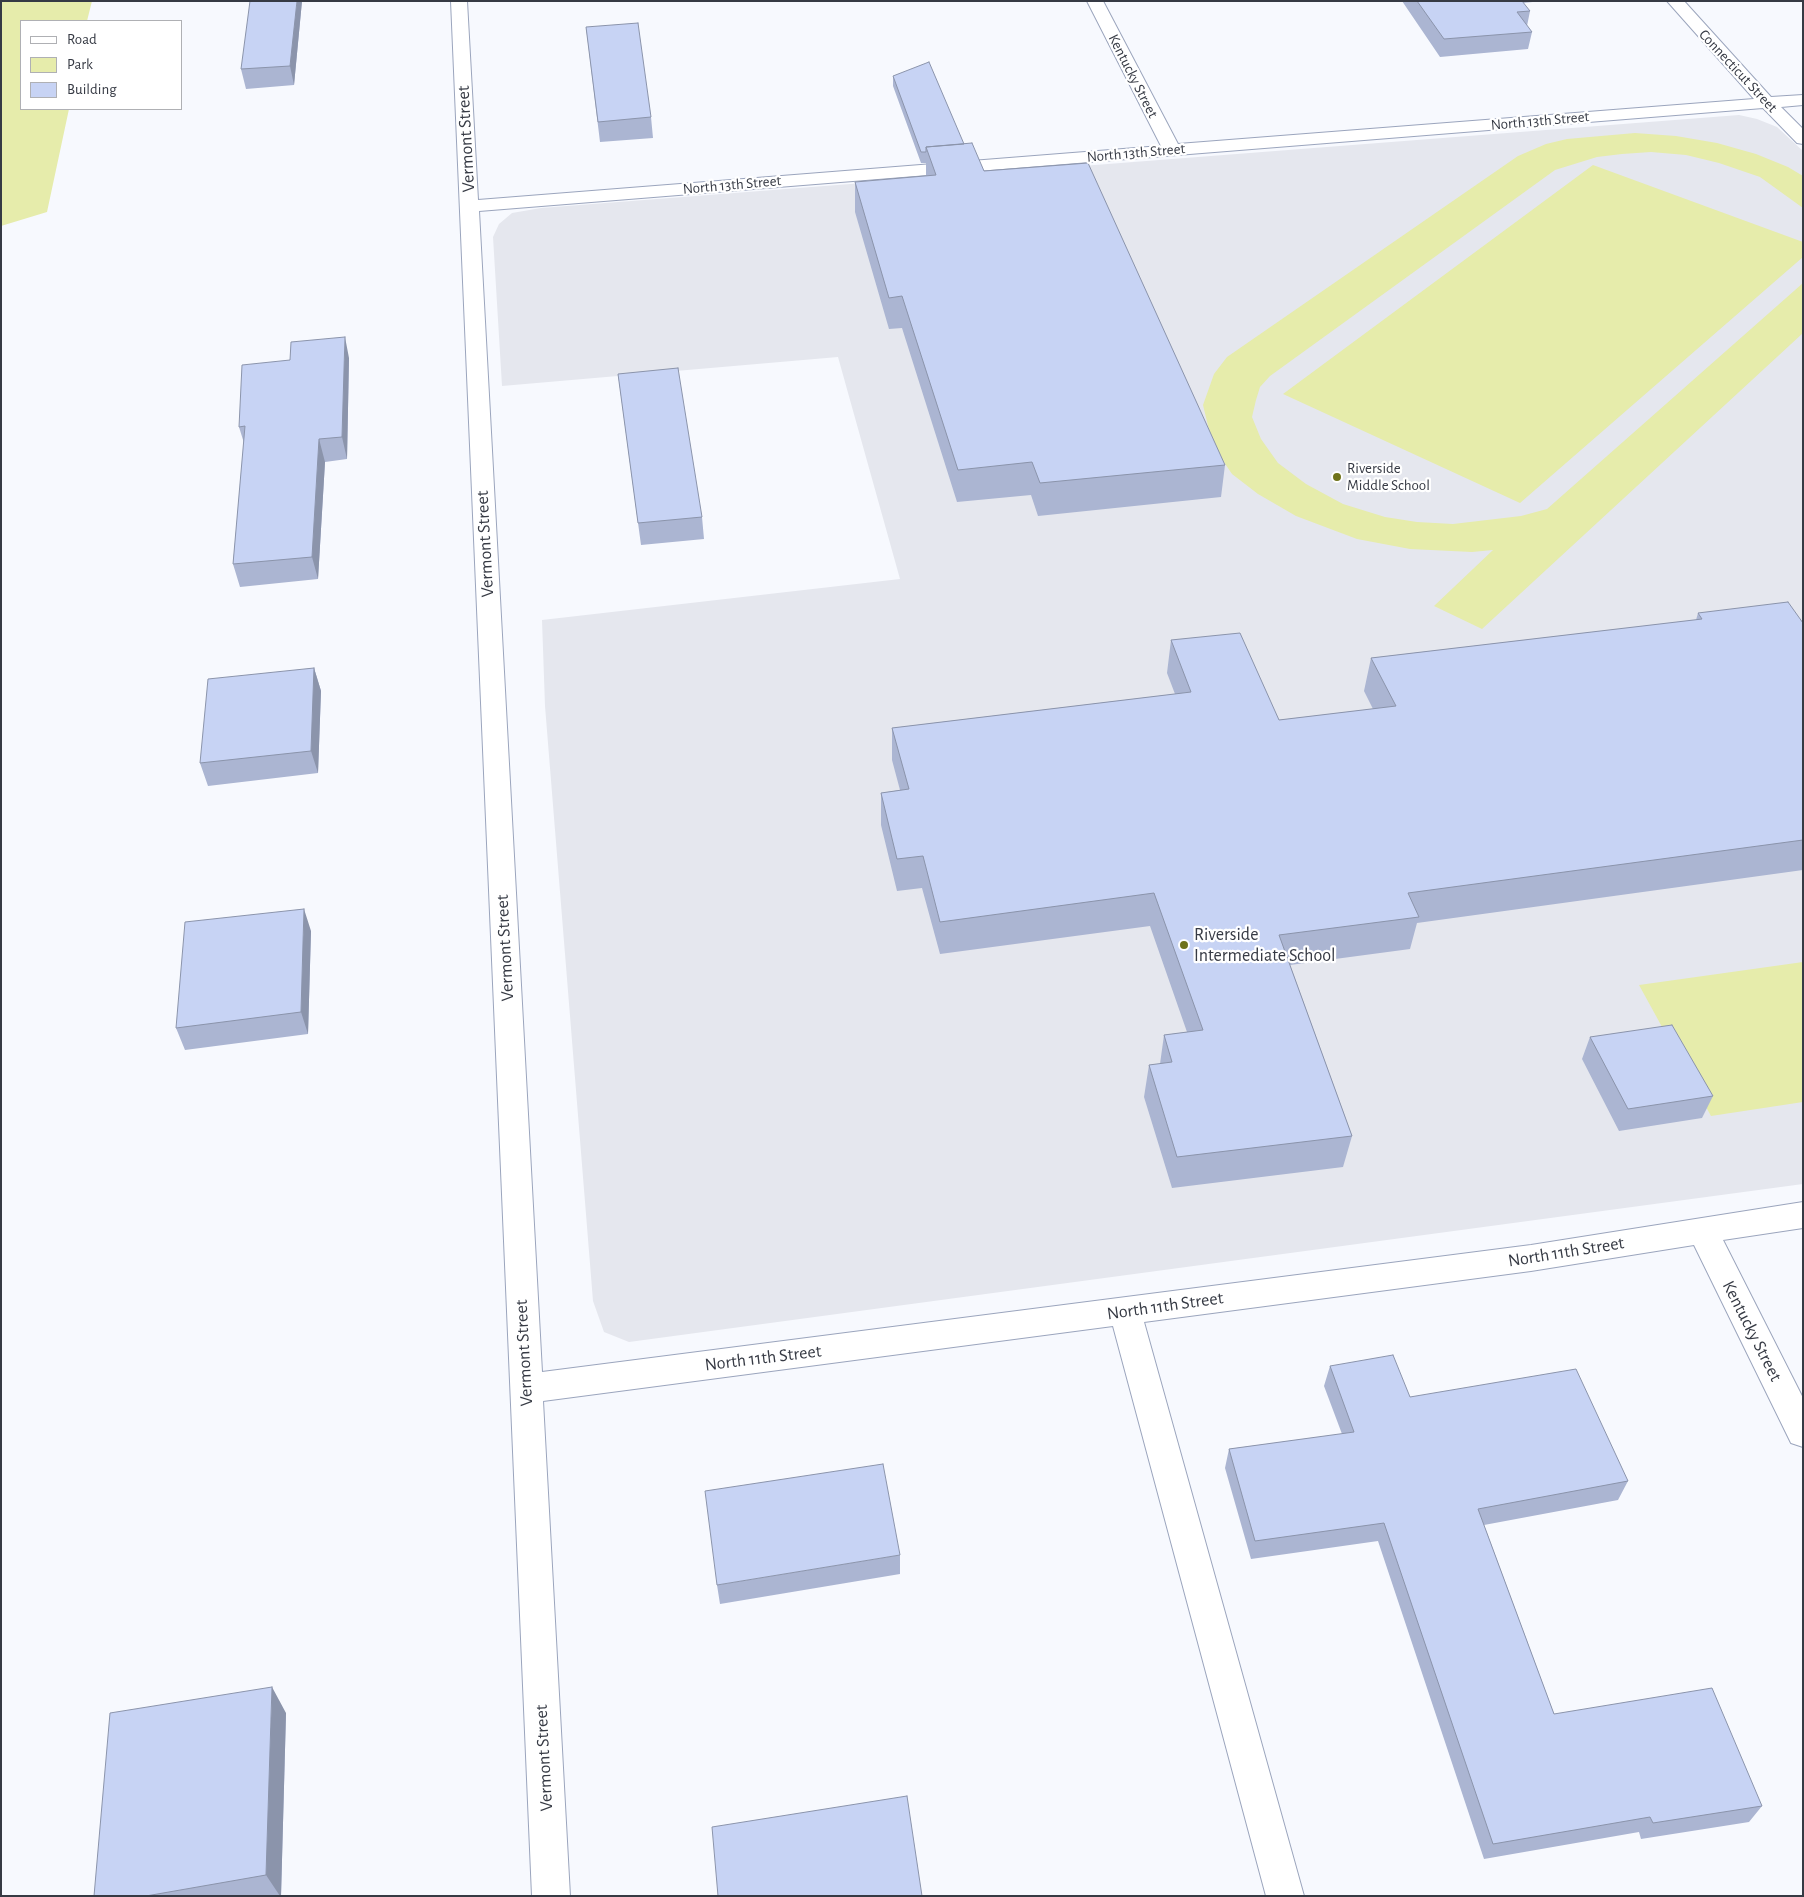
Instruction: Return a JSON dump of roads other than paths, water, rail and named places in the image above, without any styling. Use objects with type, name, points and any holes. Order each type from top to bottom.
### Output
[{"type":"street","name":"Vermont Street","points":[[459,1],[551,1896]]},
{"type":"street","name":"Kentucky Street","points":[[1095,1],[1172,150]]},
{"type":"street","name":"Connecticut Street","points":[[1675,1],[1803,139]]},
{"type":"street","name":"North 13th Street","points":[[469,206],[1803,100]]},
{"type":"street","name":"North 11th Street","points":[[526,1389],[1531,1258],[1803,1215]]},
{"type":"street","name":"Kentucky Street","points":[[1702,1230],[1803,1432]]},
{"type":"street","points":[[1125,1312],[1286,1896]]},
{"type":"place","name":"Riverside Middle School","points":[[1337,477]]},
{"type":"place","name":"Riverside Intermediate School","points":[[1184,945]]}]
